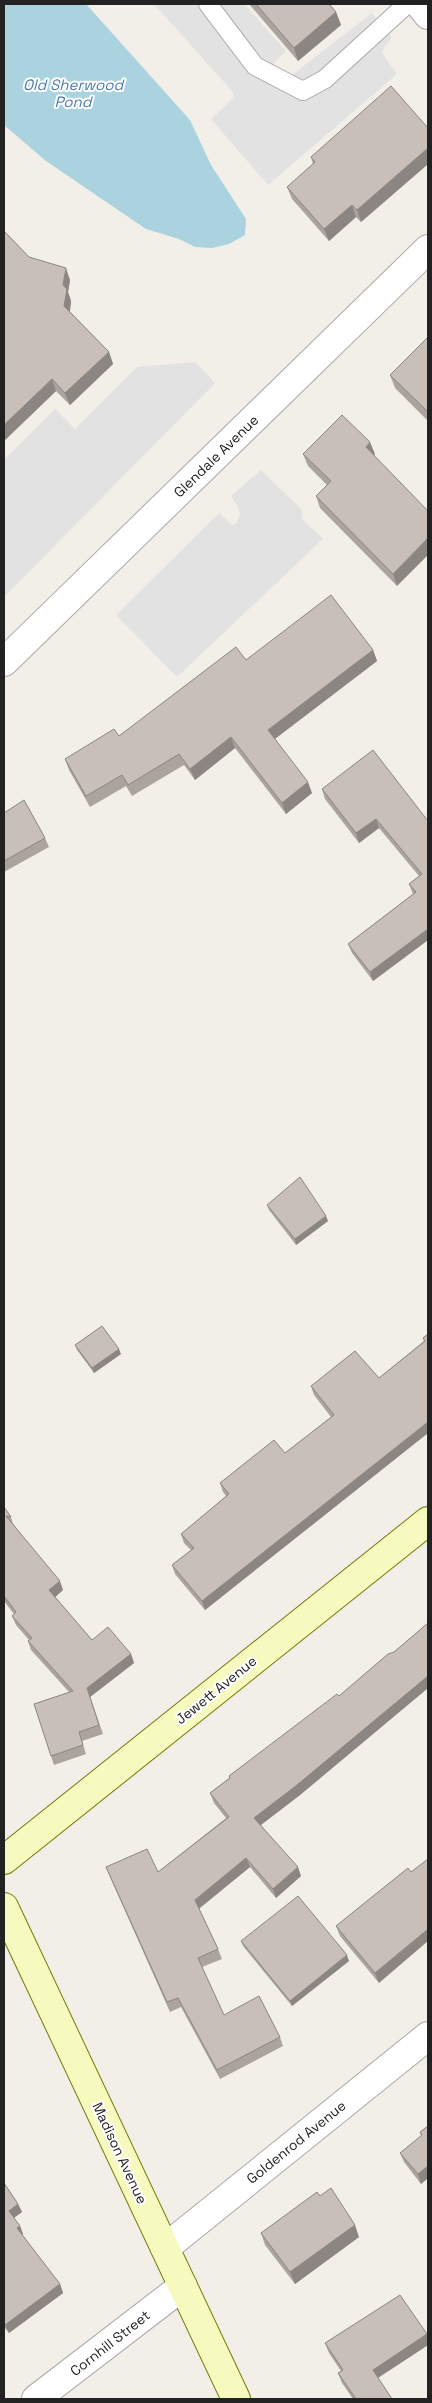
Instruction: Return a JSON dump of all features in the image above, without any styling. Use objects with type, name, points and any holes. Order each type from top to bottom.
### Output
[{"type":"main road","name":"Jewett Avenue","points":[[4,1860],[428,1521]]},
{"type":"main road","name":"Madison Avenue","points":[[5,1917],[236,2399]]},
{"type":"street","points":[[420,4],[428,16]]},
{"type":"street","name":"Glendale Avenue","points":[[4,662],[428,249]]},
{"type":"street","name":"Goldenrod Avenue","points":[[164,2248],[428,2036]]},
{"type":"street","name":"Cornhill Street","points":[[36,2399],[183,2286]]},
{"type":"lane","points":[[208,4],[255,66],[304,91],[325,79],[407,4]]},
{"type":"shaded area","points":[[154,4],[244,4],[286,51],[274,63],[274,68],[288,78],[372,13],[392,38],[382,53],[397,74],[268,185],[211,119],[233,98],[233,92]]},
{"type":"shaded area","points":[[195,362],[215,383],[4,597],[4,460],[55,409],[75,429],[137,367]]},
{"type":"shaded area","points":[[261,470],[302,510],[302,519],[323,539],[177,677],[116,615],[219,513],[232,525],[236,524],[240,515],[238,507],[231,496]]},
{"type":"water","name":"Old Sherwood Pond","points":[[4,4],[86,4],[190,120],[211,165],[246,219],[245,235],[229,244],[212,248],[195,247],[179,239],[146,229],[46,161],[4,125]]},
{"type":"building","points":[[256,4],[329,4],[336,12],[294,48]]},
{"type":"building","points":[[391,86],[428,128],[428,148],[357,210],[352,205],[324,229],[287,187],[315,162],[311,157]]},
{"type":"building","points":[[4,231],[29,257],[66,268],[63,285],[67,289],[64,306],[109,352],[65,393],[52,379],[4,425]]},
{"type":"building","points":[[428,337],[428,412],[390,375]]},
{"type":"building","points":[[342,415],[370,442],[366,447],[428,511],[428,538],[393,574],[316,496],[331,481],[303,454]]},
{"type":"building","points":[[331,595],[373,650],[268,730],[308,782],[282,803],[231,737],[190,769],[179,754],[128,785],[122,775],[86,796],[65,759],[114,729],[119,736],[236,647],[246,660]]},
{"type":"building","points":[[373,750],[428,821],[428,929],[370,972],[348,944],[416,892],[409,884],[422,874],[376,819],[356,833],[322,789]]},
{"type":"building","points":[[24,800],[45,838],[4,861],[4,813]]},
{"type":"building","points":[[300,1177],[326,1216],[295,1239],[267,1205]]},
{"type":"building","points":[[102,1326],[119,1349],[92,1368],[75,1345]]},
{"type":"building","points":[[428,1334],[428,1422],[202,1601],[172,1565],[194,1548],[181,1534],[229,1494],[220,1483],[274,1440],[285,1453],[334,1415],[311,1386],[355,1351],[379,1378],[425,1341],[423,1338]]},
{"type":"building","points":[[4,1507],[11,1517],[6,1516],[60,1581],[49,1590],[92,1640],[108,1627],[131,1654],[87,1688],[99,1725],[79,1732],[83,1745],[51,1756],[34,1704],[73,1691],[28,1641],[32,1638],[12,1616],[16,1612],[4,1596]]},
{"type":"building","points":[[428,1623],[428,1676],[297,1785],[254,1818],[298,1867],[273,1889],[246,1858],[195,1900],[218,1949],[198,1958],[224,2015],[259,1996],[280,2037],[217,2070],[178,1998],[167,2002],[106,1867],[147,1849],[158,1872],[229,1817],[210,1793],[230,1778],[229,1776],[337,1694],[339,1696]]},
{"type":"building","points":[[428,1859],[428,1929],[375,1973],[336,1926],[408,1868],[411,1872]]},
{"type":"building","points":[[298,1896],[347,1955],[290,2001],[241,1941]]},
{"type":"building","points":[[428,2126],[428,2166],[418,2174],[400,2153],[422,2135],[420,2132]]},
{"type":"building","points":[[4,2183],[18,2204],[9,2211],[20,2226],[17,2228],[60,2284],[5,2325],[4,2323]]},
{"type":"building","points":[[331,2188],[355,2225],[290,2272],[261,2233],[317,2192],[320,2196]]},
{"type":"building","points":[[400,2295],[427,2334],[373,2370],[392,2399],[356,2399],[338,2373],[343,2370],[325,2343]]}]
